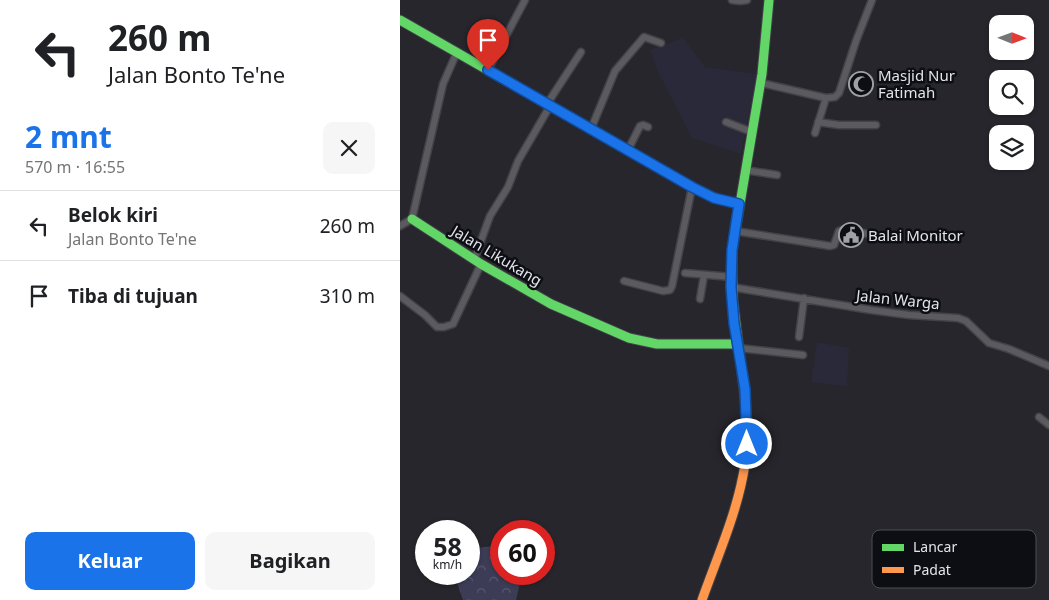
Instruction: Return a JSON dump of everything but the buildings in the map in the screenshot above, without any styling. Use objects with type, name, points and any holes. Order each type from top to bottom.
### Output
[{"type":"street","points":[[488,70],[524,0]]},
{"type":"street","points":[[732,0],[747,0]]},
{"type":"street","points":[[702,600],[730,518],[746,463],[747,408],[731,282],[739,204],[767,41],[769,0]]},
{"type":"street","points":[[761,83],[826,98],[835,97],[839,93],[872,0]]},
{"type":"street","points":[[400,20],[692,187],[714,198],[739,204]]},
{"type":"street","points":[[591,129],[616,69],[644,37],[661,43]]},
{"type":"street","points":[[400,226],[412,219],[443,84],[457,52]]},
{"type":"street","points":[[400,296],[437,326],[444,327],[452,324],[478,262],[490,216],[508,187],[518,161],[548,105],[581,52]]},
{"type":"street","points":[[815,133],[826,98]]},
{"type":"street","points":[[726,122],[752,132]]},
{"type":"street","points":[[818,122],[839,126],[876,125]]},
{"type":"street","points":[[628,150],[640,126],[648,127]]},
{"type":"street","points":[[745,170],[777,175]]},
{"type":"street","points":[[624,281],[663,292],[670,290],[692,187]]},
{"type":"street","name":"Jalan Likukang","points":[[412,219],[478,262],[551,304],[629,338],[651,343],[677,345],[738,346]]},
{"type":"street","points":[[735,231],[830,246],[834,245],[839,231],[842,230],[884,236]]},
{"type":"street","name":"Jalan Warga","points":[[685,273],[704,275],[804,298],[908,315],[958,318],[966,321],[989,344],[1009,349],[1049,366]]},
{"type":"street","points":[[700,300],[704,275]]},
{"type":"street","points":[[799,337],[804,298]]},
{"type":"street","points":[[738,346],[803,355]]},
{"type":"street","points":[[1039,417],[1049,425]]},
{"type":"shaded area","points":[[683,38],[705,67],[757,74],[741,154],[692,138],[658,72],[650,50]]},
{"type":"shaded area","points":[[817,342],[849,348],[847,386],[811,382]]},
{"type":"green space","points":[[490,546],[490,585],[520,585],[516,600],[463,600],[458,585],[480,585],[480,548]]},
{"type":"traffic: fast","points":[[745,398],[733,300],[732,251],[762,74],[769,0]]},
{"type":"traffic: fast","points":[[400,20],[692,187],[715,198],[739,204]]},
{"type":"traffic: fast","points":[[412,219],[481,264],[551,304],[629,338],[657,344],[738,344]]},
{"type":"traffic: slow","points":[[702,600],[727,533],[742,481],[747,448],[745,398]]},
{"type":"place","name":"Masjid Nur Fatimah","points":[[861,84]]},
{"type":"place","name":"Balai Monitor","points":[[851,235]]},
{"type":"route","points":[[488,70],[692,187],[714,198],[739,204],[732,250],[731,287],[734,323],[745,389],[747,444]]}]
